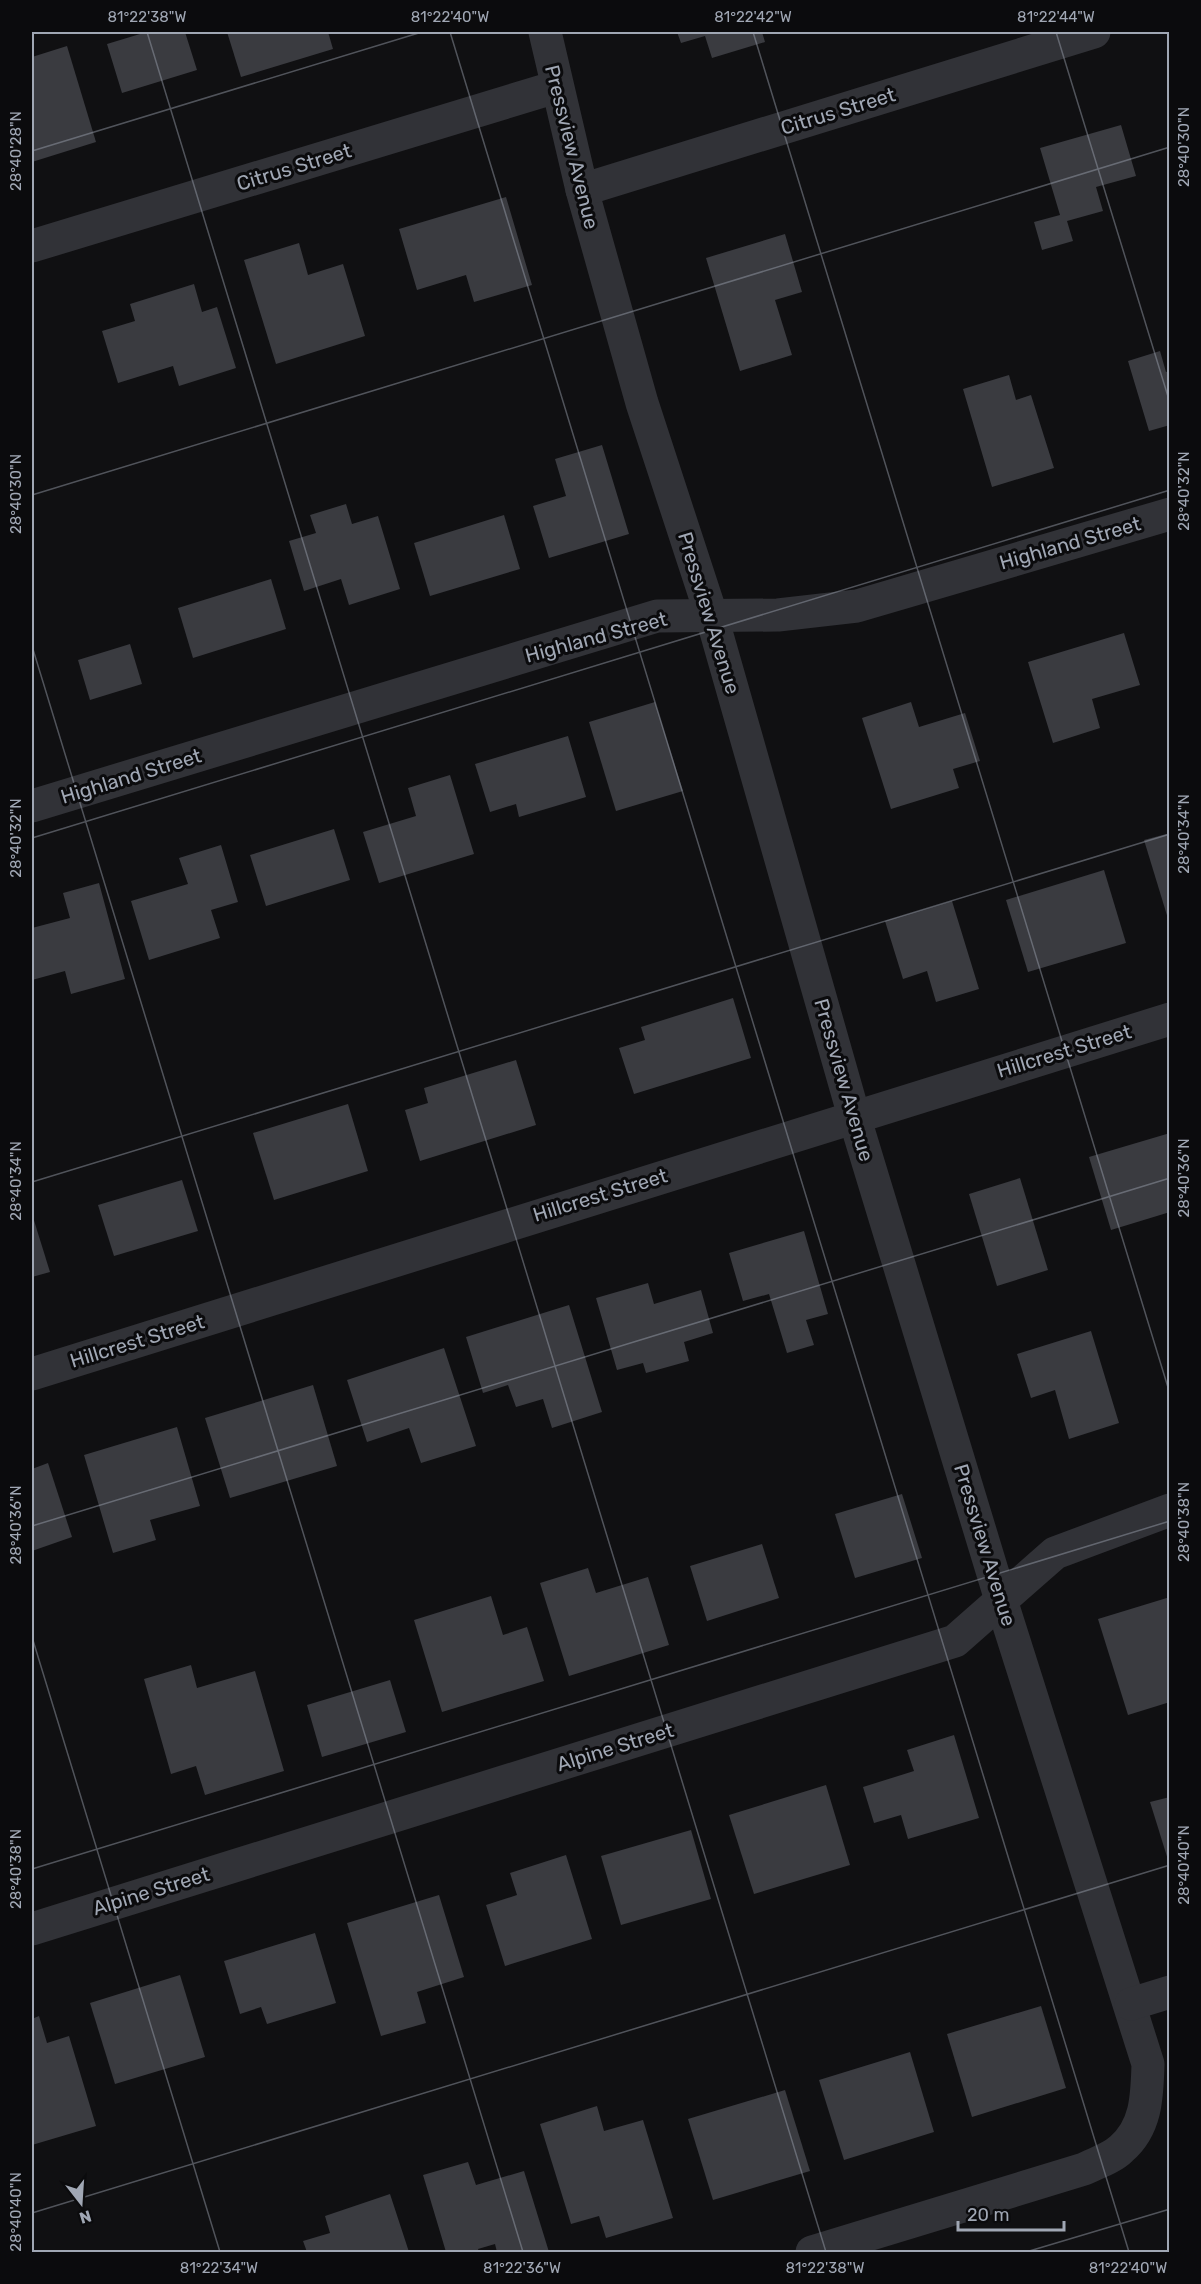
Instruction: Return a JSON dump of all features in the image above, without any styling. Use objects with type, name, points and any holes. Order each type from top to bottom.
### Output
[{"type":"street","name":"Pressview Avenue","points":[[545,32],[556,87],[582,190],[642,403],[711,614],[854,1116],[1001,1600],[1131,2004],[1148,2064],[1147,2095],[1141,2124],[1121,2150],[1084,2169],[812,2253]]},
{"type":"street","name":"Citrus Street","points":[[582,190],[1094,32]]},
{"type":"street","name":"Citrus Street","points":[[32,246],[556,87]]},
{"type":"street","name":"Highland Street","points":[[32,806],[657,616],[778,615],[857,606],[1170,514]]},
{"type":"street","name":"Hillcrest Street","points":[[32,1374],[1170,1019]]},
{"type":"street","name":"Alpine Street","points":[[32,1929],[955,1641],[1055,1553],[1170,1510]]},
{"type":"street","points":[[1131,2004],[1170,1992]]},
{"type":"building","points":[[139,32],[185,32],[197,70],[122,93],[107,44],[140,34]]},
{"type":"building","points":[[227,32],[328,32],[333,49],[241,77]]},
{"type":"building","points":[[677,32],[762,32],[765,42],[712,58],[705,36],[681,43]]},
{"type":"building","points":[[67,46],[96,142],[32,162],[32,57]]},
{"type":"building","points":[[1121,125],[1136,176],[1096,187],[1103,211],[1067,221],[1073,241],[1042,250],[1034,222],[1060,215],[1040,148]]},
{"type":"building","points":[[506,197],[532,285],[474,302],[466,275],[417,290],[399,229]]},
{"type":"building","points":[[785,234],[802,292],[775,300],[792,355],[740,371],[706,258]]},
{"type":"building","points":[[299,243],[308,275],[343,264],[365,336],[276,364],[244,260]]},
{"type":"building","points":[[194,284],[202,312],[217,307],[236,368],[179,386],[173,366],[118,383],[102,331],[135,321],[130,304]]},
{"type":"building","points":[[1160,351],[1166,372],[1170,371],[1170,425],[1149,431],[1128,361]]},
{"type":"building","points":[[1009,375],[1016,400],[1031,395],[1054,468],[992,487],[963,389]]},
{"type":"building","points":[[602,445],[629,534],[549,558],[533,506],[566,496],[555,459]]},
{"type":"building","points":[[346,504],[352,524],[378,516],[400,589],[349,605],[341,579],[304,591],[289,541],[316,533],[310,515]]},
{"type":"building","points":[[504,515],[520,569],[430,596],[414,543]]},
{"type":"building","points":[[271,579],[286,629],[193,658],[178,608]]},
{"type":"building","points":[[1124,633],[1140,685],[1092,699],[1100,728],[1053,743],[1028,662]]},
{"type":"building","points":[[130,644],[142,684],[90,700],[78,660]]},
{"type":"building","points":[[655,702],[683,791],[616,811],[589,722]]},
{"type":"building","points":[[911,702],[919,727],[965,713],[980,761],[953,769],[959,788],[891,809],[862,718]]},
{"type":"building","points":[[568,736],[586,797],[519,817],[516,804],[490,812],[475,764]]},
{"type":"building","points":[[450,775],[474,854],[379,883],[363,832],[416,816],[408,788]]},
{"type":"building","points":[[334,829],[350,880],[266,906],[250,855]]},
{"type":"building","points":[[1170,833],[1170,922],[1169,922],[1144,840]]},
{"type":"building","points":[[221,845],[238,902],[211,910],[220,938],[149,960],[131,901],[188,884],[179,858]]},
{"type":"building","points":[[1104,870],[1126,943],[1028,972],[1006,900]]},
{"type":"building","points":[[99,883],[125,979],[71,994],[65,971],[32,980],[32,928],[70,918],[63,893]]},
{"type":"building","points":[[952,901],[979,989],[936,1002],[927,971],[903,979],[885,921]]},
{"type":"building","points":[[733,998],[751,1058],[634,1094],[619,1048],[645,1040],[641,1027]]},
{"type":"building","points":[[516,1060],[536,1125],[420,1161],[405,1110],[428,1103],[424,1088]]},
{"type":"building","points":[[348,1104],[368,1171],[274,1200],[253,1133]]},
{"type":"building","points":[[1170,1133],[1170,1212],[1111,1230],[1089,1157]]},
{"type":"building","points":[[1020,1178],[1048,1270],[997,1286],[969,1194]]},
{"type":"building","points":[[182,1180],[198,1231],[114,1256],[98,1205]]},
{"type":"building","points":[[32,1214],[50,1272],[32,1277]]},
{"type":"building","points":[[804,1231],[828,1314],[806,1320],[814,1345],[787,1353],[769,1294],[743,1301],[729,1253]]},
{"type":"building","points":[[648,1283],[654,1304],[701,1290],[713,1333],[684,1342],[689,1361],[646,1373],[643,1363],[617,1370],[596,1298]]},
{"type":"building","points":[[569,1305],[602,1412],[552,1428],[543,1399],[516,1407],[508,1385],[483,1393],[466,1337]]},
{"type":"building","points":[[1091,1331],[1119,1423],[1069,1439],[1055,1390],[1031,1398],[1017,1354]]},
{"type":"building","points":[[444,1348],[476,1446],[421,1463],[409,1428],[367,1442],[347,1380]]},
{"type":"building","points":[[313,1385],[337,1466],[230,1498],[205,1418]]},
{"type":"building","points":[[177,1427],[200,1506],[150,1520],[156,1540],[113,1553],[84,1455]]},
{"type":"building","points":[[48,1463],[72,1537],[32,1551],[32,1469]]},
{"type":"building","points":[[902,1494],[922,1558],[855,1578],[835,1514]]},
{"type":"building","points":[[762,1544],[779,1598],[707,1621],[690,1566]]},
{"type":"building","points":[[588,1568],[596,1593],[648,1577],[669,1645],[569,1676],[540,1583]]},
{"type":"building","points":[[491,1596],[503,1635],[527,1627],[544,1681],[442,1712],[414,1620]]},
{"type":"building","points":[[1170,1597],[1170,1702],[1128,1715],[1098,1619]]},
{"type":"building","points":[[191,1665],[197,1688],[255,1671],[284,1771],[205,1795],[196,1766],[171,1774],[144,1679]]},
{"type":"building","points":[[390,1680],[406,1732],[322,1757],[307,1705]]},
{"type":"building","points":[[954,1735],[979,1818],[908,1839],[901,1815],[874,1823],[863,1787],[914,1771],[907,1750]]},
{"type":"building","points":[[826,1785],[850,1865],[754,1894],[729,1815]]},
{"type":"building","points":[[1170,1797],[1170,1863],[1169,1863],[1150,1802]]},
{"type":"building","points":[[691,1830],[711,1899],[621,1925],[601,1856]]},
{"type":"building","points":[[566,1855],[592,1939],[505,1966],[486,1905],[517,1895],[510,1873]]},
{"type":"building","points":[[439,1895],[464,1977],[417,1992],[426,2023],[381,2036],[347,1923]]},
{"type":"building","points":[[315,1933],[336,2003],[267,2024],[261,2007],[240,2014],[224,1961]]},
{"type":"building","points":[[180,1975],[205,2057],[115,2084],[90,2003]]},
{"type":"building","points":[[1041,2006],[1066,2088],[972,2117],[947,2034]]},
{"type":"building","points":[[39,2016],[47,2043],[69,2036],[96,2126],[32,2145],[32,2019]]},
{"type":"building","points":[[910,2052],[934,2132],[844,2160],[819,2080]]},
{"type":"building","points":[[785,2090],[810,2171],[713,2200],[688,2119]]},
{"type":"building","points":[[597,2106],[604,2131],[643,2120],[673,2218],[606,2238],[599,2216],[571,2224],[540,2124]]},
{"type":"building","points":[[468,2162],[476,2185],[524,2171],[549,2252],[497,2252],[495,2244],[478,2249],[479,2252],[446,2252],[423,2175]]},
{"type":"building","points":[[390,2194],[409,2252],[307,2252],[303,2241],[330,2233],[325,2216]]}]
